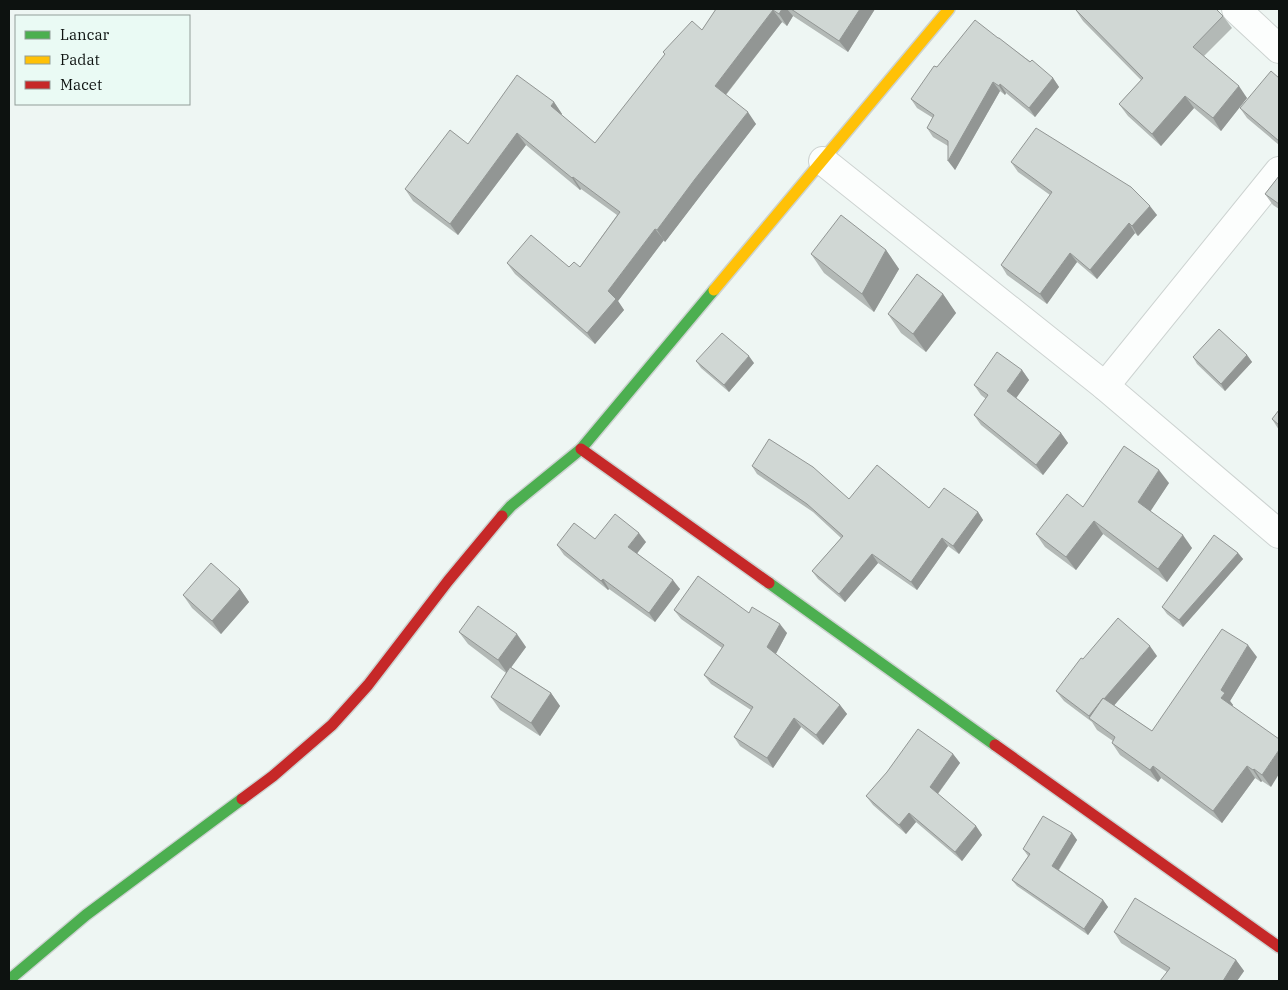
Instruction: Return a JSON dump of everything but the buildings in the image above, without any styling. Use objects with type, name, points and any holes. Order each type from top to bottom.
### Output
[{"type":"street","points":[[9,980],[86,915],[273,776],[332,725],[368,685],[448,581],[511,506],[580,449],[949,9]]},
{"type":"street","points":[[1236,9],[1276,38]]},
{"type":"street","points":[[823,161],[1105,386],[1279,534]]},
{"type":"street","points":[[1105,386],[1279,171]]},
{"type":"street","points":[[580,449],[1279,947]]},
{"type":"traffic: fast","points":[[502,516],[511,506],[581,449],[714,290]]},
{"type":"traffic: fast","points":[[769,583],[995,745]]},
{"type":"traffic: fast","points":[[9,980],[86,915],[242,799]]},
{"type":"traffic: slow","points":[[714,290],[949,9]]},
{"type":"traffic: jam","points":[[581,449],[769,583]]},
{"type":"traffic: jam","points":[[242,799],[273,776],[332,725],[368,685],[448,581],[502,516]]},
{"type":"traffic: jam","points":[[995,745],[1279,947]]}]
